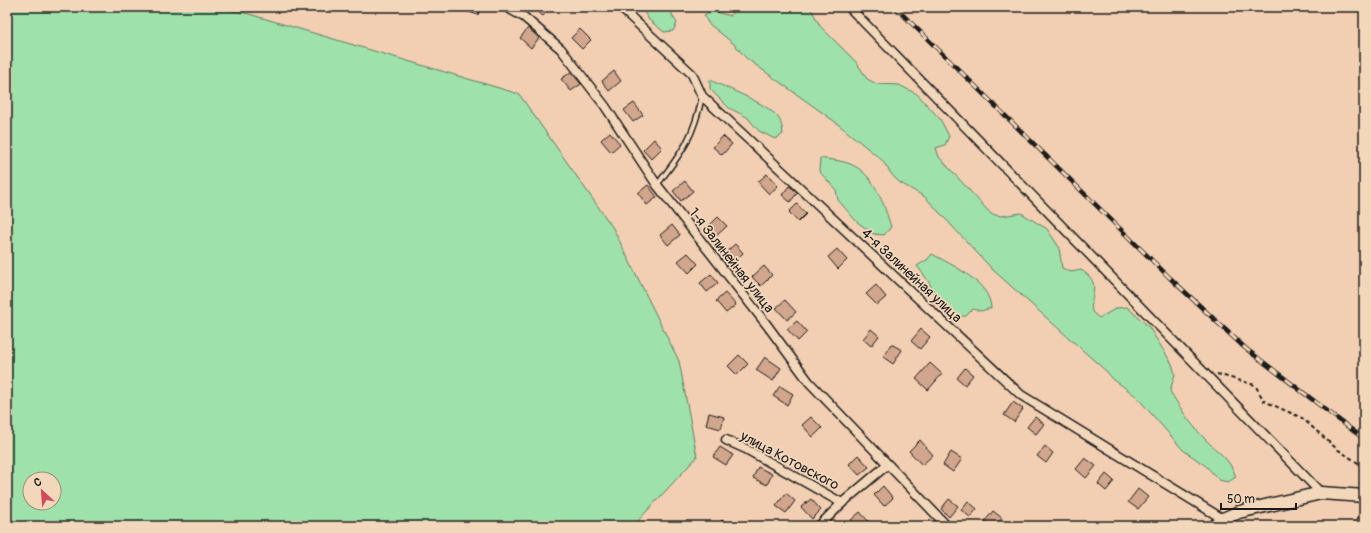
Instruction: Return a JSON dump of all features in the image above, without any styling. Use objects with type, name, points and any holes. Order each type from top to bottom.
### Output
[{"type":"street","name":"1-я Залинейная улица","points":[[506,7],[524,17],[561,49],[605,106],[657,185],[767,325],[809,382],[947,526]]},
{"type":"street","name":"4-я Залинейная улица","points":[[620,7],[692,74],[702,96],[1021,394],[1219,523]]},
{"type":"street","points":[[849,7],[1322,493]]},
{"type":"street","name":"улица Котовского","points":[[726,440],[746,449],[842,503]]},
{"type":"street","name":"улица Котовского","points":[[819,526],[842,503],[887,465]]},
{"type":"street","points":[[1219,523],[1239,512],[1322,493],[1364,496]]},
{"type":"street","points":[[1358,526],[1364,518]]},
{"type":"lane","points":[[657,185],[685,149],[697,122],[702,96]]},
{"type":"path","points":[[1202,371],[1225,375],[1255,385],[1264,400],[1302,418],[1337,449],[1364,467]]},
{"type":"green space","points":[[7,7],[213,7],[249,14],[519,94],[613,228],[679,361],[697,457],[633,526],[7,526]]},
{"type":"green space","points":[[641,7],[672,7],[672,15],[677,23],[673,31],[664,32],[649,20]]},
{"type":"green space","points":[[733,7],[810,7],[820,26],[857,63],[867,79],[877,84],[899,85],[917,94],[940,119],[949,136],[945,145],[936,148],[939,157],[991,214],[1001,216],[1021,213],[1047,229],[1059,247],[1062,268],[1071,272],[1081,270],[1092,279],[1094,289],[1092,312],[1099,318],[1117,308],[1127,307],[1149,327],[1172,364],[1175,374],[1170,391],[1195,428],[1227,460],[1236,477],[1228,482],[1219,480],[1206,466],[1183,450],[1136,396],[1113,379],[993,270],[925,197],[899,182],[892,175],[882,160],[834,121],[746,58],[734,44],[708,23],[704,15],[712,11],[731,16]]},
{"type":"green space","points":[[710,80],[769,109],[779,118],[782,125],[783,134],[775,139],[759,131],[747,117],[729,108],[710,89]]},
{"type":"green space","points":[[820,158],[850,164],[866,174],[877,190],[891,227],[884,235],[874,234],[857,222],[838,200],[836,190],[819,171]]},
{"type":"green space","points":[[932,254],[969,275],[977,282],[989,299],[991,308],[981,311],[973,309],[966,316],[957,316],[945,311],[928,281],[917,266],[928,259]]},
{"type":"building","points":[[464,7],[481,7],[478,15],[463,10]]},
{"type":"building","points":[[532,7],[550,7],[543,16]]},
{"type":"building","points":[[528,28],[539,38],[531,48],[520,38]]},
{"type":"building","points":[[580,29],[591,40],[582,49],[571,38]]},
{"type":"building","points":[[614,71],[621,81],[609,91],[602,81]]},
{"type":"building","points":[[571,72],[581,84],[571,91],[561,79]]},
{"type":"building","points":[[634,103],[643,115],[633,122],[624,110]]},
{"type":"building","points":[[610,132],[620,144],[611,152],[601,140]]},
{"type":"building","points":[[723,136],[732,144],[722,155],[713,147]]},
{"type":"building","points":[[654,139],[662,148],[651,159],[643,150]]},
{"type":"building","points":[[767,174],[778,186],[769,194],[758,182]]},
{"type":"building","points":[[685,181],[693,191],[681,201],[673,191]]},
{"type":"building","points":[[648,185],[657,197],[647,205],[638,193]]},
{"type":"building","points":[[789,186],[798,192],[790,202],[782,195]]},
{"type":"building","points":[[797,204],[806,214],[798,222],[789,212]]},
{"type":"building","points":[[718,217],[727,226],[715,237],[707,228]]},
{"type":"building","points":[[672,225],[680,235],[668,245],[660,235]]},
{"type":"building","points":[[735,244],[743,253],[732,264],[723,255]]},
{"type":"building","points":[[837,249],[847,260],[838,269],[828,257]]},
{"type":"building","points":[[688,253],[698,264],[689,273],[678,261]]},
{"type":"building","points":[[764,266],[772,275],[761,286],[752,277]]},
{"type":"building","points":[[711,274],[718,283],[707,292],[700,283]]},
{"type":"building","points":[[876,285],[886,297],[877,305],[866,294]]},
{"type":"building","points":[[725,293],[736,305],[726,313],[716,301]]},
{"type":"building","points":[[785,300],[796,312],[787,320],[776,308]]},
{"type":"building","points":[[797,321],[807,332],[798,341],[787,329]]},
{"type":"building","points":[[871,329],[879,336],[871,346],[863,339]]},
{"type":"building","points":[[921,329],[930,337],[920,349],[911,341]]},
{"type":"building","points":[[891,344],[902,350],[893,364],[883,357]]},
{"type":"building","points":[[739,355],[748,364],[737,375],[728,366]]},
{"type":"building","points":[[765,357],[781,368],[773,381],[756,370]]},
{"type":"building","points":[[930,363],[942,374],[928,390],[916,379]]},
{"type":"building","points":[[965,368],[973,375],[965,385],[957,378]]},
{"type":"building","points":[[780,386],[793,394],[787,405],[773,396]]},
{"type":"building","points":[[1013,402],[1023,409],[1014,422],[1004,415]]},
{"type":"building","points":[[709,413],[724,417],[721,429],[706,425]]},
{"type":"building","points":[[811,417],[822,428],[813,437],[802,425]]},
{"type":"building","points":[[1035,417],[1044,424],[1036,434],[1027,427]]},
{"type":"building","points":[[920,440],[933,455],[922,465],[909,451]]},
{"type":"building","points":[[1045,446],[1053,453],[1046,463],[1037,456]]},
{"type":"building","points":[[720,447],[733,455],[726,465],[713,457]]},
{"type":"building","points":[[951,452],[962,459],[953,472],[943,465]]},
{"type":"building","points":[[858,455],[869,467],[859,475],[849,464]]},
{"type":"building","points":[[1085,458],[1096,466],[1086,478],[1076,469]]},
{"type":"building","points":[[758,467],[772,474],[767,485],[753,478]]},
{"type":"building","points":[[1106,474],[1114,481],[1106,491],[1098,484]]},
{"type":"building","points":[[883,486],[893,498],[884,506],[874,495]]},
{"type":"building","points":[[1138,489],[1148,497],[1138,509],[1128,502]]},
{"type":"building","points":[[786,493],[795,501],[786,513],[776,506]]},
{"type":"building","points":[[811,499],[821,510],[812,519],[801,507]]},
{"type":"building","points":[[949,499],[958,506],[949,517],[941,509]]},
{"type":"building","points":[[968,501],[977,509],[970,517],[961,510]]},
{"type":"building","points":[[993,511],[1002,518],[996,526],[991,526],[985,521]]},
{"type":"building","points":[[860,512],[870,523],[867,526],[856,526],[851,520]]},
{"type":"building","points":[[722,520],[728,526],[717,526]]},
{"type":"building","points":[[1253,522],[1258,526],[1249,526]]},
{"type":"railway","points":[[895,7],[1170,278],[1245,348],[1364,439]]}]
